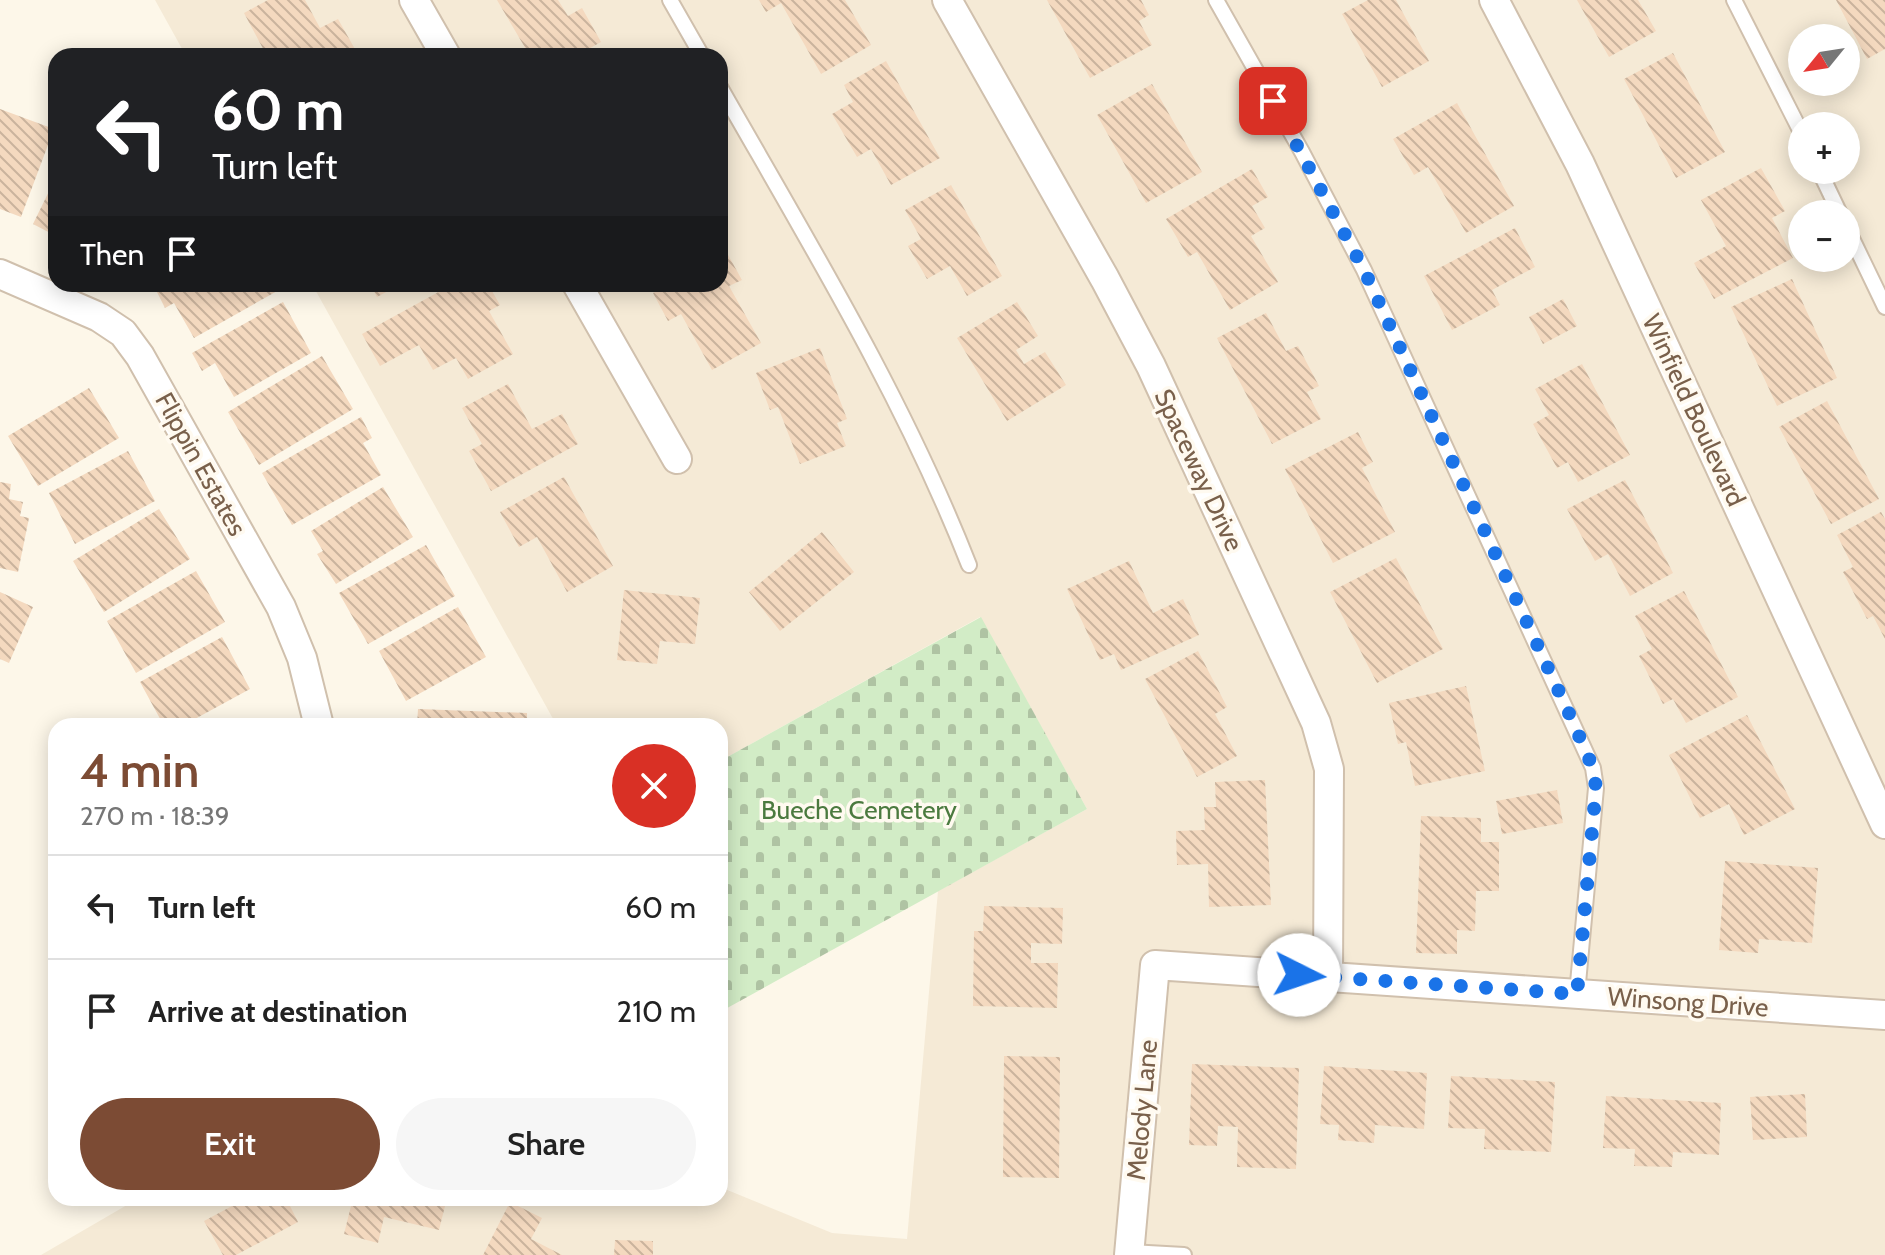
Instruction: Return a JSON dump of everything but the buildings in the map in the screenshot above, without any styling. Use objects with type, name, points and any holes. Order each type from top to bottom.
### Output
[{"type":"street","points":[[414,0],[441,48]]},
{"type":"street","name":"Spaceway Drive","points":[[947,0],[1151,366],[1316,723],[1329,769],[1328,977]]},
{"type":"street","name":"Winfield Boulevard","points":[[1494,0],[1580,164],[1885,824]]},
{"type":"street","name":"Flippin Estates","points":[[0,274],[99,317],[123,333],[140,356],[281,607],[302,658],[317,718]]},
{"type":"street","points":[[582,292],[677,459]]},
{"type":"street","name":"Winsong Drive","points":[[1155,965],[1885,1015]]},
{"type":"street","name":"Melody Lane","points":[[1130,1253],[1155,965]]},
{"type":"lane","points":[[670,0],[697,48]]},
{"type":"lane","points":[[1216,0],[1364,270],[1593,768],[1596,788],[1577,994]]},
{"type":"lane","points":[[1734,0],[1791,112]]},
{"type":"lane","points":[[728,101],[857,327],[940,490],[969,565]]},
{"type":"lane","points":[[1860,255],[1885,307]]},
{"type":"lane","points":[[1130,1253],[1184,1255]]},
{"type":"shaded area","points":[[155,0],[1885,0],[1885,1255],[41,1255],[125,1206],[728,1206],[728,1190],[832,1233],[907,1239],[938,891],[1087,809],[980,617],[728,757],[728,718],[553,718],[316,292],[728,292],[728,48],[182,48]]},
{"type":"green space","name":"Bueche Cemetery","points":[[981,617],[1087,809],[728,1008],[728,757]]},
{"type":"route","points":[[1273,101],[1364,270],[1573,722],[1593,768],[1596,788],[1577,994],[1299,975]]}]
